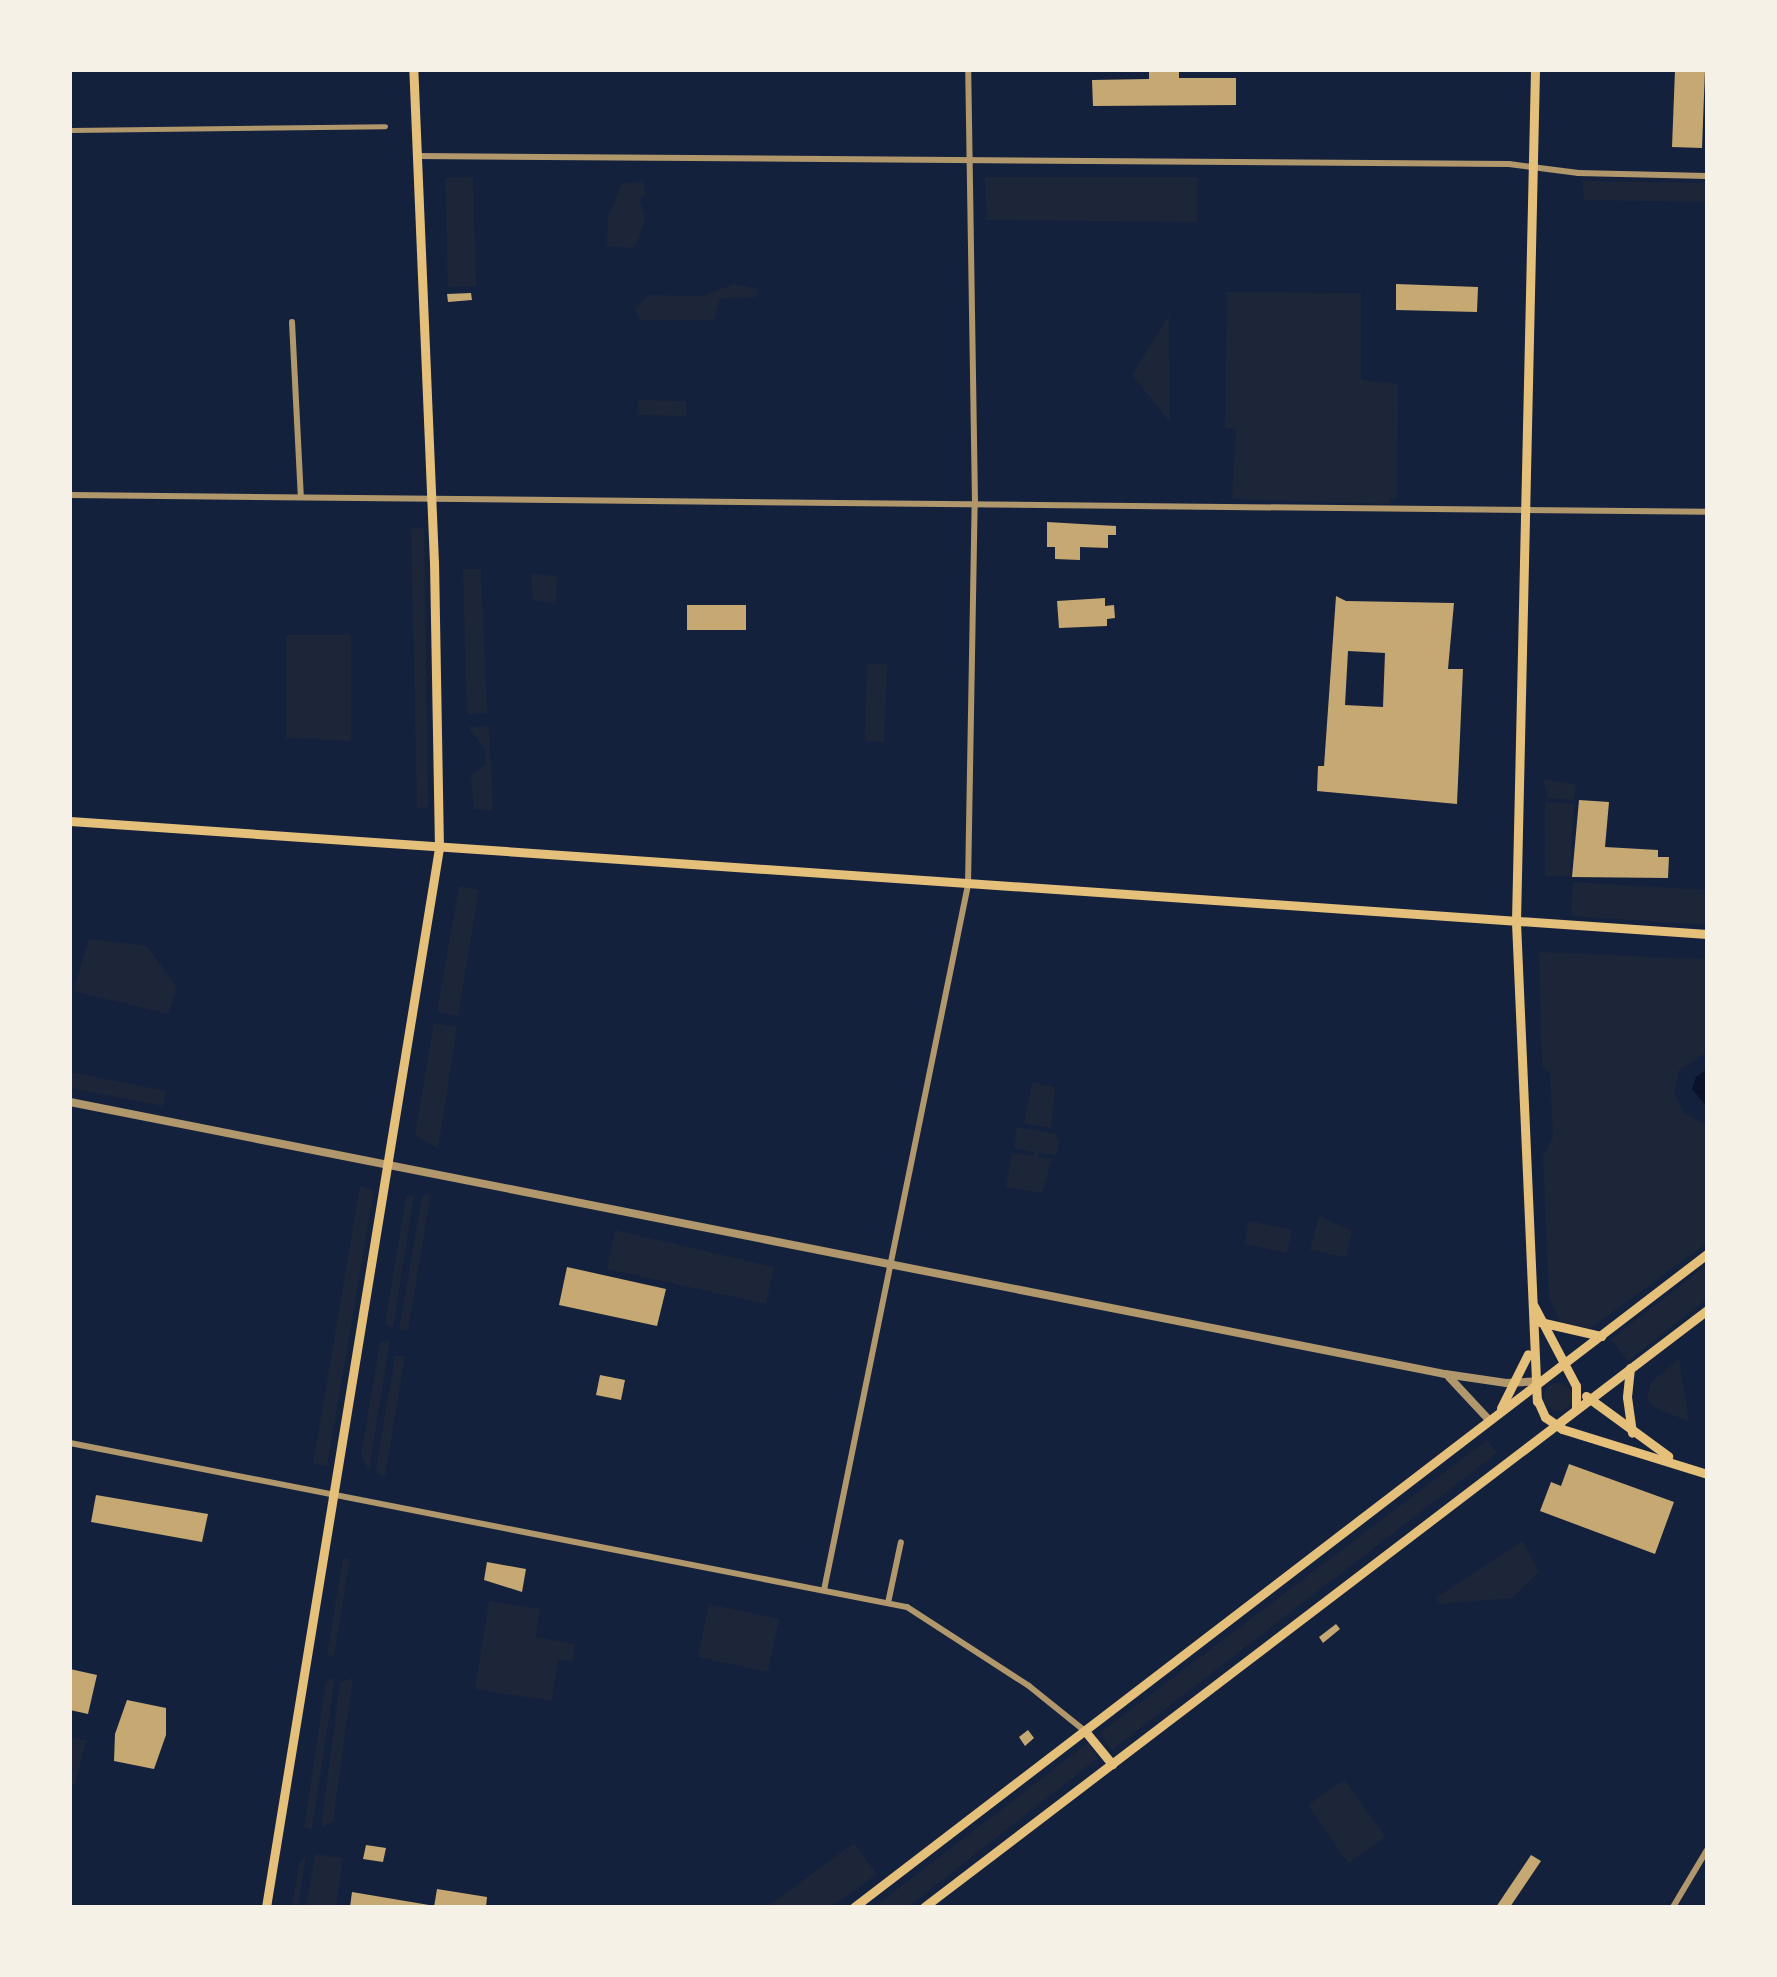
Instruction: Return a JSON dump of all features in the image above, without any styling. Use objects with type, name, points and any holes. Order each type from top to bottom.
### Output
[{"type":"main road","points":[[266,1907],[439,848],[432,498],[413,70]]},
{"type":"main road","points":[[1535,70],[1516,922],[1532,1339],[1539,1406],[1554,1425],[1707,1474]]},
{"type":"main road","points":[[70,821],[1707,934]]},
{"type":"main road","points":[[854,1907],[1707,1254]]},
{"type":"main road","points":[[1532,1289],[1540,1322],[1574,1383],[1632,1433],[1681,1464]]},
{"type":"main road","points":[[924,1907],[1707,1310]]},
{"type":"main road","points":[[1540,1322],[1601,1336]]},
{"type":"main road","points":[[1490,1421],[1516,1383],[1532,1339]]},
{"type":"main road","points":[[1630,1368],[1627,1405],[1632,1433]]},
{"type":"main road","points":[[1539,1383],[1560,1375],[1574,1383]]},
{"type":"main road","points":[[1571,1413],[1574,1383]]},
{"type":"main road","points":[[1539,1406],[1556,1418],[1571,1413]]},
{"type":"main road","points":[[1085,1731],[1112,1764]]},
{"type":"street","points":[[824,1590],[968,885],[975,503],[968,70]]},
{"type":"street","points":[[70,130],[385,126]]},
{"type":"street","points":[[417,156],[1533,168],[1707,176]]},
{"type":"street","points":[[292,322],[301,497]]},
{"type":"street","points":[[70,495],[1707,512]]},
{"type":"street","points":[[70,1102],[1445,1374],[1539,1383]]},
{"type":"street","points":[[1445,1374],[1490,1421]]},
{"type":"street","points":[[70,1443],[888,1603],[922,1613],[1085,1731]]},
{"type":"street","points":[[888,1603],[901,1542]]},
{"type":"street","points":[[1673,1907],[1707,1850]]},
{"type":"shaded area","points":[[473,177],[476,286],[448,287],[445,178]]},
{"type":"shaded area","points":[[985,177],[1197,177],[1197,222],[987,220]]},
{"type":"shaded area","points":[[643,181],[646,195],[639,198],[645,219],[639,239],[632,248],[607,246],[608,217],[622,184]]},
{"type":"shaded area","points":[[1582,181],[1707,183],[1707,202],[1584,200]]},
{"type":"shaded area","points":[[735,284],[759,289],[756,297],[720,299],[714,320],[640,320],[635,309],[648,295],[701,296]]},
{"type":"shaded area","points":[[1227,292],[1361,293],[1361,380],[1398,384],[1397,499],[1389,499],[1392,504],[1232,499],[1236,429],[1225,428]]},
{"type":"shaded area","points":[[1169,315],[1170,422],[1132,375]]},
{"type":"shaded area","points":[[638,400],[686,401],[686,416],[637,415]]},
{"type":"shaded area","points":[[411,527],[424,528],[428,807],[417,808]]},
{"type":"shaded area","points":[[463,569],[481,569],[487,713],[467,714]]},
{"type":"shaded area","points":[[531,574],[557,576],[556,604],[533,600]]},
{"type":"shaded area","points":[[286,635],[351,635],[351,741],[286,738]]},
{"type":"shaded area","points":[[867,664],[887,664],[884,742],[865,741]]},
{"type":"shaded area","points":[[489,726],[493,810],[474,809],[471,775],[486,764],[485,750],[468,727]]},
{"type":"shaded area","points":[[1543,779],[1576,784],[1574,800],[1548,798]]},
{"type":"shaded area","points":[[1545,802],[1574,804],[1570,876],[1545,876]]},
{"type":"shaded area","points":[[1573,882],[1707,890],[1707,925],[1571,916]]},
{"type":"shaded area","points":[[459,886],[479,890],[458,1016],[437,1012]]},
{"type":"shaded area","points":[[89,939],[147,946],[177,988],[168,1014],[73,991]]},
{"type":"shaded area","points":[[1539,952],[1707,959],[1707,1052],[1679,1070],[1674,1093],[1684,1113],[1707,1125],[1707,1243],[1591,1328],[1561,1324],[1549,1297],[1543,1156],[1553,1138],[1550,1074],[1542,1065]]},
{"type":"shaded area","points":[[434,1023],[457,1027],[438,1149],[415,1135]]},
{"type":"shaded area","points":[[1707,1069],[1707,1107],[1692,1089],[1696,1077]]},
{"type":"shaded area","points":[[70,1072],[166,1091],[163,1106],[70,1088]]},
{"type":"shaded area","points":[[1032,1082],[1055,1087],[1051,1128],[1024,1123]]},
{"type":"shaded area","points":[[1017,1127],[1056,1134],[1059,1142],[1057,1155],[1039,1153],[1038,1157],[1052,1159],[1042,1193],[1006,1187],[1012,1153],[1033,1156],[1034,1152],[1014,1148]]},
{"type":"shaded area","points":[[360,1186],[374,1190],[327,1466],[313,1464]]},
{"type":"shaded area","points":[[431,1193],[408,1331],[399,1330],[422,1196]]},
{"type":"shaded area","points":[[414,1196],[393,1328],[385,1324],[406,1197]]},
{"type":"shaded area","points":[[1319,1216],[1352,1231],[1346,1257],[1310,1250]]},
{"type":"shaded area","points":[[1249,1221],[1292,1230],[1287,1253],[1244,1244]]},
{"type":"shaded area","points":[[615,1230],[774,1267],[766,1304],[607,1269]]},
{"type":"shaded area","points":[[1707,1265],[1707,1299],[1628,1361],[1611,1339]]},
{"type":"shaded area","points":[[390,1340],[369,1470],[361,1455],[380,1342]]},
{"type":"shaded area","points":[[395,1356],[405,1356],[385,1477],[377,1474],[376,1467]]},
{"type":"shaded area","points":[[1679,1359],[1689,1421],[1656,1409],[1647,1399],[1651,1382]]},
{"type":"shaded area","points":[[1558,1383],[1568,1387],[1572,1397],[1568,1407],[1558,1411],[1548,1407],[1544,1397],[1548,1387]]},
{"type":"shaded area","points":[[1487,1440],[1497,1453],[1112,1750],[1100,1733]]},
{"type":"shaded area","points":[[1523,1541],[1539,1572],[1512,1598],[1441,1604],[1435,1598]]},
{"type":"shaded area","points":[[343,1558],[350,1559],[334,1656],[327,1655]]},
{"type":"shaded area","points":[[489,1601],[540,1609],[536,1637],[575,1644],[573,1661],[558,1660],[552,1701],[475,1689]]},
{"type":"shaded area","points":[[709,1604],[779,1619],[768,1672],[698,1657]]},
{"type":"shaded area","points":[[335,1677],[312,1829],[304,1828],[326,1682]]},
{"type":"shaded area","points":[[353,1678],[333,1821],[321,1828],[340,1682]]},
{"type":"shaded area","points":[[70,1737],[86,1741],[75,1785],[70,1784]]},
{"type":"shaded area","points":[[1088,1743],[1098,1758],[908,1907],[874,1907]]},
{"type":"shaded area","points":[[1344,1780],[1386,1837],[1348,1863],[1308,1805]]},
{"type":"shaded area","points":[[854,1843],[877,1874],[831,1907],[767,1907]]},
{"type":"shaded area","points":[[315,1854],[343,1858],[336,1907],[306,1907]]},
{"type":"shaded area","points":[[306,1855],[298,1907],[292,1907],[299,1863]]},
{"type":"building","points":[[1149,70],[1179,70],[1179,78],[1236,78],[1236,105],[1093,106],[1092,80],[1149,79]]},
{"type":"building","points":[[1675,70],[1705,70],[1702,148],[1672,147]]},
{"type":"building","points":[[1396,284],[1478,287],[1477,312],[1396,310]]},
{"type":"building","points":[[471,293],[472,300],[448,302],[447,294]]},
{"type":"building","points":[[1047,522],[1116,526],[1116,535],[1108,535],[1108,548],[1080,547],[1080,560],[1055,559],[1055,547],[1047,547]]},
{"type":"building","points":[[1336,596],[1346,601],[1454,603],[1448,669],[1463,669],[1457,804],[1317,791],[1318,766],[1324,766]],"holes":[[[1348,651],[1385,653],[1383,707],[1345,705]]]},
{"type":"building","points":[[1105,598],[1105,606],[1114,605],[1115,618],[1107,619],[1107,626],[1059,628],[1057,601]]},
{"type":"building","points":[[687,605],[746,605],[746,630],[687,630]]},
{"type":"building","points":[[1579,800],[1609,802],[1605,847],[1658,850],[1658,857],[1669,857],[1668,878],[1572,877]]},
{"type":"building","points":[[567,1267],[666,1289],[657,1326],[559,1305]]},
{"type":"building","points":[[600,1375],[625,1380],[621,1400],[596,1395]]},
{"type":"building","points":[[1569,1464],[1674,1502],[1655,1554],[1540,1511],[1551,1482],[1561,1486]]},
{"type":"building","points":[[96,1495],[208,1514],[202,1542],[91,1522]]},
{"type":"building","points":[[487,1562],[526,1569],[522,1592],[484,1580]]},
{"type":"building","points":[[1336,1624],[1340,1629],[1323,1643],[1319,1637]]},
{"type":"building","points":[[70,1669],[97,1675],[88,1714],[70,1710]]},
{"type":"building","points":[[127,1700],[166,1708],[166,1735],[154,1769],[114,1761],[115,1734]]},
{"type":"building","points":[[1028,1730],[1034,1738],[1025,1746],[1019,1737]]},
{"type":"building","points":[[366,1845],[386,1848],[383,1862],[363,1859]]},
{"type":"building","points":[[1531,1855],[1541,1861],[1510,1907],[1496,1907]]},
{"type":"building","points":[[437,1889],[487,1897],[486,1907],[434,1907]]},
{"type":"building","points":[[352,1892],[429,1905],[429,1907],[350,1907]]}]
